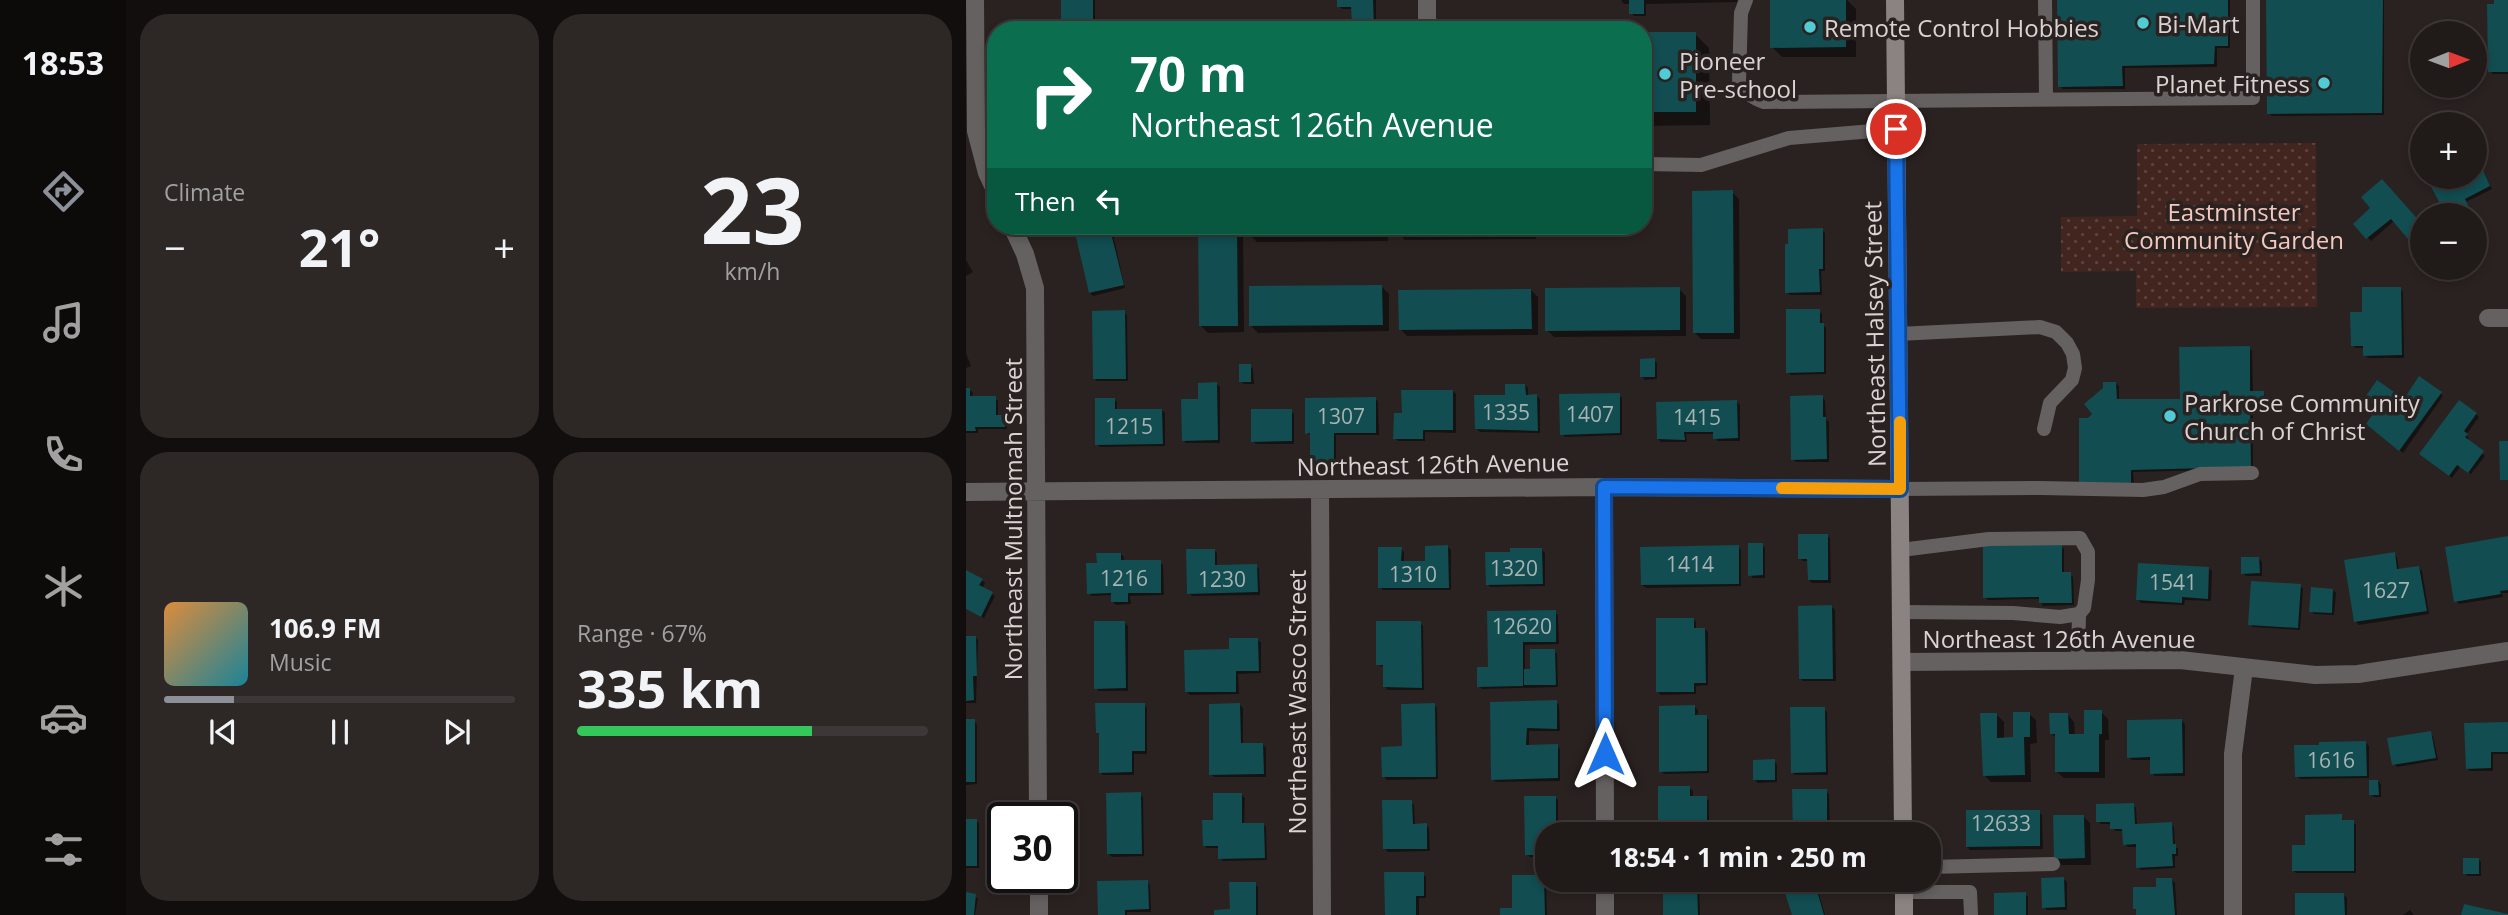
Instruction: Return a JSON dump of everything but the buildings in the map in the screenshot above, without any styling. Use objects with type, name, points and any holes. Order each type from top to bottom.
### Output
[{"type":"main road","name":"Northeast Halsey Street","points":[[1895,0],[1903,822]]},
{"type":"main road","points":[[1904,892],[1904,915]]},
{"type":"street","points":[[975,0],[976,131],[987,173]]},
{"type":"street","points":[[1427,0],[1428,21]]},
{"type":"street","name":"Northeast Multnomah Street","points":[[1016,235],[1035,288],[1038,802]]},
{"type":"street","points":[[2488,318],[2508,318]]},
{"type":"street","points":[[1604,487],[1605,822]]},
{"type":"street","name":"Northeast 126th Avenue","points":[[966,492],[1604,487],[1900,489]]},
{"type":"street","name":"Northeast Wasco Street","points":[[1320,490],[1322,915]]},
{"type":"street","name":"Northeast 126th Avenue","points":[[1902,662],[2180,660],[2315,675],[2358,674],[2508,651]]},
{"type":"street","points":[[2233,915],[2233,754],[2244,668]]},
{"type":"street","points":[[1605,892],[1605,915]]},
{"type":"street","points":[[1039,893],[1039,915]]},
{"type":"lane","points":[[1746,0],[1741,13],[1739,82],[1753,98],[1764,102],[2253,97],[2253,0]]},
{"type":"lane","points":[[2045,0],[2046,99]]},
{"type":"lane","points":[[1652,164],[1701,165],[1789,138],[1896,129]]},
{"type":"lane","points":[[1898,334],[2040,327],[2056,332],[2073,354],[2075,368],[2072,380],[2050,403],[2044,429]]},
{"type":"lane","points":[[1900,489],[2143,490],[2164,487],[2200,474],[2252,472]]},
{"type":"lane","points":[[1901,550],[1989,539],[2083,539],[2088,552],[2088,580],[2084,608],[2079,614],[2078,660]]},
{"type":"lane","points":[[1901,612],[2013,612],[2060,617],[2079,614]]},
{"type":"lane","points":[[1941,867],[2053,864]]},
{"type":"lane","points":[[1941,889],[1970,892],[1971,915]]},
{"type":"green space","name":"Eastminster Community Garden","points":[[2316,143],[2317,307],[2136,308],[2136,271],[2061,272],[2061,217],[2137,216],[2137,144]]},
{"type":"slow traffic","points":[[1782,488],[1900,489],[1900,422]]},
{"type":"place","name":"Bi-Mart","points":[[2143,23]]},
{"type":"place","name":"Remote Control Hobbies","points":[[1810,27]]},
{"type":"place","name":"Pioneer Pre-school","points":[[1665,74]]},
{"type":"place","name":"Planet Fitness","points":[[2324,83]]},
{"type":"place","name":"Parkrose Community Church of Christ","points":[[2170,416]]},
{"type":"route","points":[[1605,754],[1604,487],[1900,489],[1896,129]]}]
